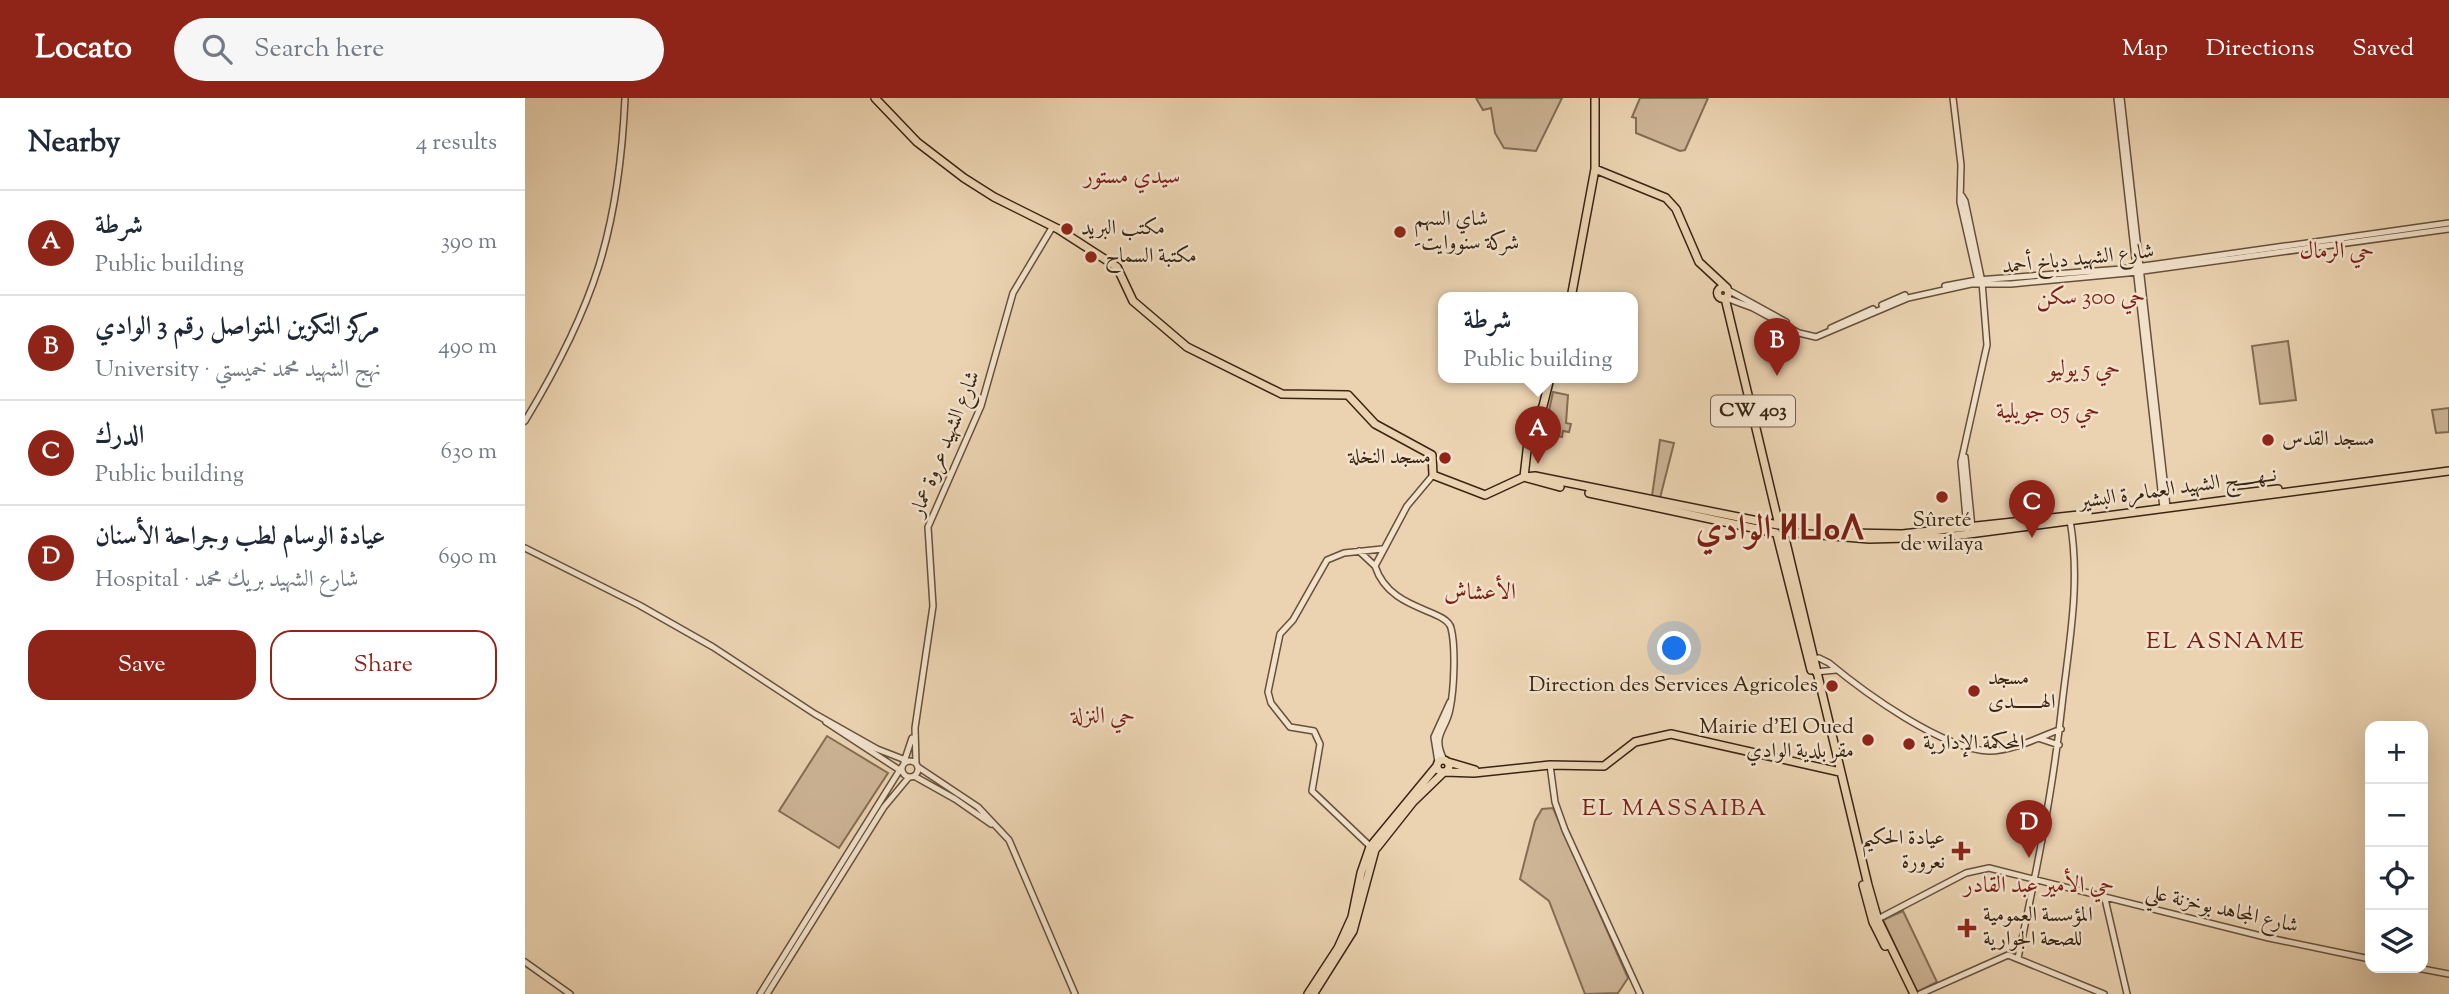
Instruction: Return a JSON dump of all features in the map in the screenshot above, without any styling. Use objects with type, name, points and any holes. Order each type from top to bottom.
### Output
[{"type":"main road","points":[[874,98],[917,142],[964,178],[994,197],[1053,226],[1117,267],[1125,291],[1133,301],[1187,347],[1282,394],[1348,395],[1375,424],[1432,455],[1433,475],[1485,495],[1524,477],[1529,433],[1543,406],[1549,383]]},
{"type":"main road","points":[[1572,292],[1595,169],[1597,98]]},
{"type":"main road","name":"CW 403","points":[[1595,169],[1666,198],[1676,209],[1694,254],[1725,293],[1781,530]]},
{"type":"main road","name":"نــهـــــج الشهيد العمامرة البشير","points":[[1524,477],[1535,476],[1570,486],[1781,530],[1880,534],[1970,531],[2449,468]]},
{"type":"main road","points":[[1781,530],[1875,921],[1915,994]]},
{"type":"main road","points":[[1308,994],[1338,948],[1352,917],[1361,873],[1373,848],[1442,766],[1486,773],[1550,765],[1610,765],[1635,742],[1671,734],[1839,772]]},
{"type":"main road","points":[[1314,994],[1353,931],[1373,848]]},
{"type":"street","points":[[525,421],[579,324],[603,259],[619,188],[625,98]]},
{"type":"street","points":[[1953,98],[1962,196],[1981,284],[1987,353],[1965,454],[1970,531]]},
{"type":"street","points":[[2119,98],[2165,506]]},
{"type":"street","name":"شارع الشهيد دباخ أحمد","points":[[2138,269],[2449,223]]},
{"type":"street","name":"شارع الشهيد عروة عمار","points":[[761,994],[903,765],[915,728],[933,606],[928,527],[981,406],[1013,293],[1053,226]]},
{"type":"street","name":"شارع الشهيد دباخ أحمد","points":[[1725,293],[1801,331],[1813,334],[1900,297],[1981,284],[2138,269],[2449,229]]},
{"type":"street","points":[[1375,566],[1414,494],[1433,475]]},
{"type":"street","points":[[2018,958],[2035,880],[2061,729],[2076,585],[2070,519]]},
{"type":"street","points":[[525,548],[639,605],[713,647],[815,714],[903,765],[917,765],[978,807],[1009,840],[1020,860],[1075,994]]},
{"type":"street","points":[[1373,848],[1312,791],[1320,744],[1314,731],[1290,727],[1271,703],[1268,692],[1280,634],[1293,620],[1320,569],[1332,557],[1382,549]]},
{"type":"street","points":[[1359,551],[1375,566],[1383,584],[1394,596],[1449,624],[1453,676],[1451,702],[1439,737],[1442,766]]},
{"type":"street","points":[[1811,659],[1822,659],[1907,720],[1958,742],[1993,751],[2061,729]]},
{"type":"street","points":[[1814,673],[1836,670]]},
{"type":"street","points":[[815,714],[903,765],[911,777],[923,780],[996,827]]},
{"type":"street","name":"شارع الشهيد عروة عمار","points":[[915,728],[917,765]]},
{"type":"street","points":[[2037,738],[2059,745]]},
{"type":"street","points":[[767,994],[884,807],[911,777],[917,765]]},
{"type":"street","points":[[1550,765],[1555,802],[1565,830],[1640,994]]},
{"type":"street","points":[[902,784],[923,780]]},
{"type":"street","name":"شارع المجاهد بوخزنة علي","points":[[1875,921],[1978,869],[1989,868],[2105,899],[2365,958]]},
{"type":"street","points":[[2105,899],[2126,985],[2125,994]]},
{"type":"street","points":[[1915,994],[2004,956],[2018,958],[2104,994]]},
{"type":"street","points":[[525,962],[570,994]]},
{"type":"street","points":[[2428,970],[2449,974]]},
{"type":"shaded area","points":[[1476,98],[1562,98],[1536,151],[1504,148],[1495,133],[1491,108],[1483,110]]},
{"type":"shaded area","points":[[1640,98],[1708,98],[1685,150],[1680,151],[1636,133],[1636,118],[1632,117]]},
{"type":"shaded area","points":[[2288,341],[2296,400],[2260,404],[2252,346]]},
{"type":"shaded area","points":[[1553,392],[1568,395],[1566,423],[1571,424],[1569,432],[1563,431],[1562,437],[1558,436],[1559,429],[1554,428],[1554,421],[1547,420]]},
{"type":"shaded area","points":[[2449,408],[2449,432],[2436,433],[2432,410]]},
{"type":"shaded area","points":[[1660,440],[1674,443],[1660,498],[1652,496]]},
{"type":"shaded area","points":[[827,736],[888,773],[839,848],[779,811]]},
{"type":"shaded area","points":[[1553,808],[1628,978],[1618,993],[1585,994],[1549,901],[1520,879],[1535,821],[1542,809]]},
{"type":"shaded area","points":[[1903,911],[1937,982],[1917,992],[1883,920]]},
{"type":"place","name":"مكتب البريد","points":[[1067,229]]},
{"type":"place","name":"شاي السهم -شركة سنووايت","points":[[1400,232]]},
{"type":"place","name":"مكتبة السماح","points":[[1091,257]]},
{"type":"place","name":"مركز التكزين المتواصل رقم 3 الوادي","points":[[1777,376]]},
{"type":"place","name":"مسجد القدس","points":[[2268,440]]},
{"type":"place","name":"مسجد النخلة","points":[[1445,458]]},
{"type":"place","name":"شرطة","points":[[1538,464]]},
{"type":"place","name":"Sûreté de wilaya","points":[[1942,497]]},
{"type":"place","name":"الدرك","points":[[2032,538]]},
{"type":"place","name":"Direction des Services Agricoles","points":[[1832,686]]},
{"type":"place","name":"مسجد الهـــــــدى","points":[[1974,691]]},
{"type":"place","name":"Mairie d'El Oued مقر بلدية الوادي","points":[[1868,740]]},
{"type":"place","name":"المحكمة الإدارية","points":[[1909,744]]},
{"type":"place","name":"عيادة الحكيم نعرورة","points":[[1961,851]]},
{"type":"place","name":"عيادة الوسام لطب وجراحة الأسنان","points":[[2029,858]]},
{"type":"place","name":"المؤسسة العمومية للصحة الجوارية","points":[[1967,928]]},
{"type":"district","name":"سيدي مستور","points":[[1132,177]]},
{"type":"district","name":"حي الرمال","points":[[2337,252]]},
{"type":"district","name":"حي 300 سكن","points":[[2091,298]]},
{"type":"district","name":"حي 5 يوليو","points":[[2084,370]]},
{"type":"district","name":"حي 05 جويلية","points":[[2048,412]]},
{"type":"district","name":"الوادي ⵍⵡⴰⴷ","points":[[1780,530]]},
{"type":"district","name":"الأعشاش","points":[[1480,593]]},
{"type":"district","name":"EL ASNAME","points":[[2226,642]]},
{"type":"district","name":"حي النزلة","points":[[1103,717]]},
{"type":"district","name":"EL MASSAIBA","points":[[1675,809]]},
{"type":"district","name":"حي الأمير عبد القادر","points":[[2039,886]]}]
